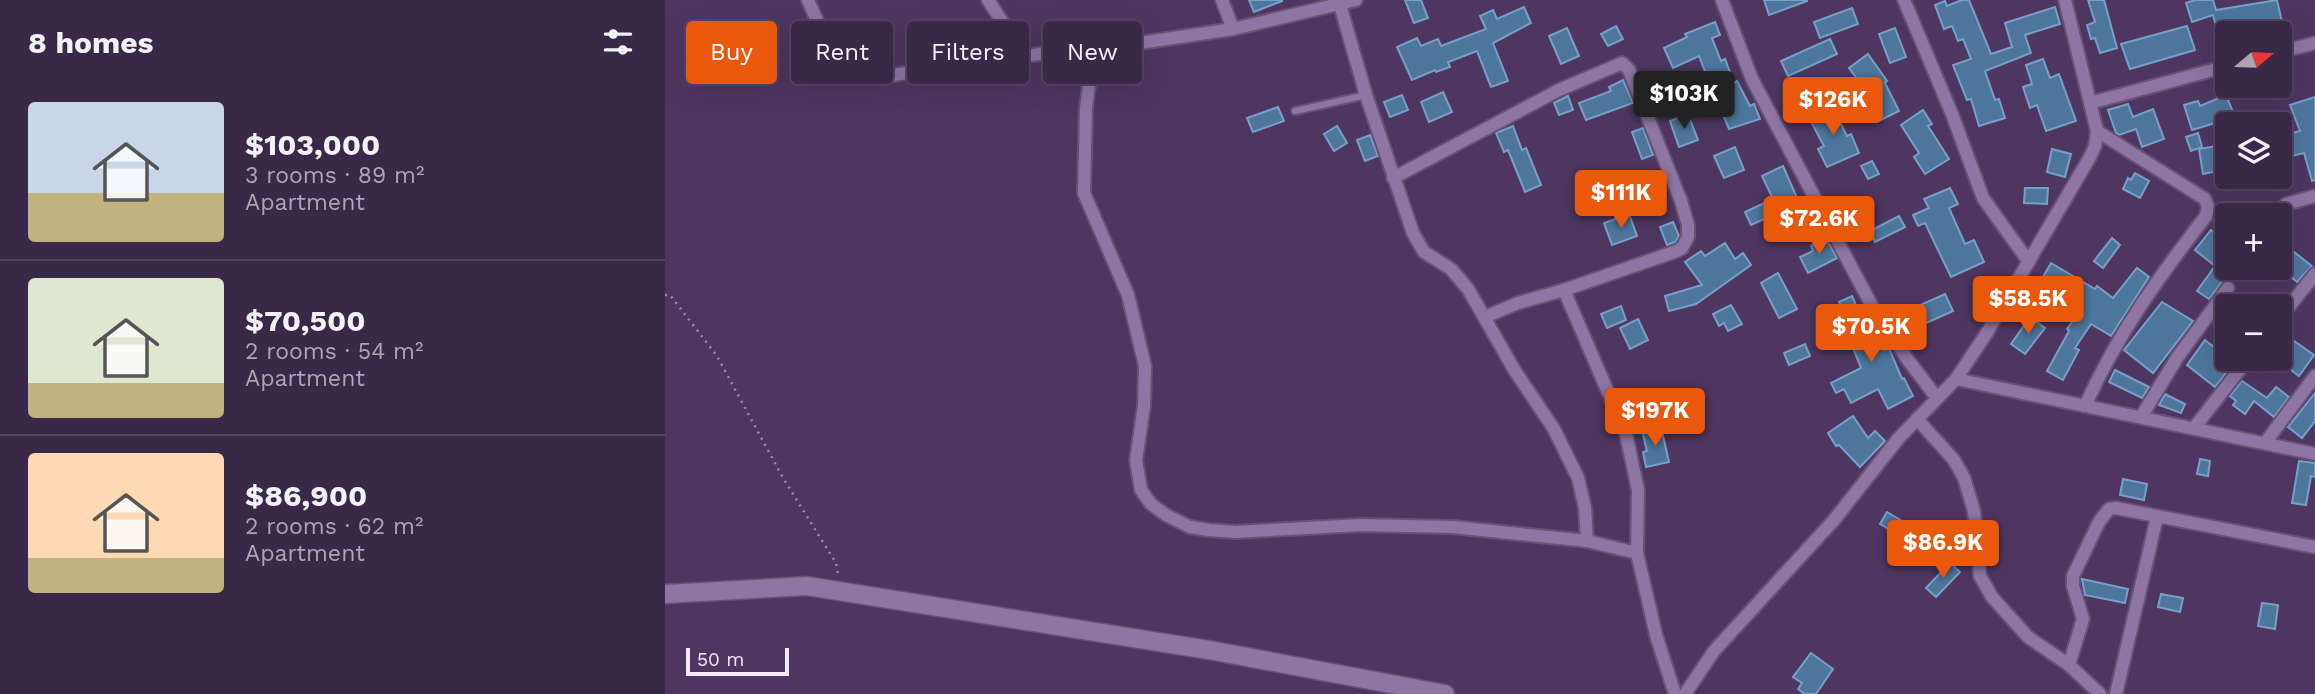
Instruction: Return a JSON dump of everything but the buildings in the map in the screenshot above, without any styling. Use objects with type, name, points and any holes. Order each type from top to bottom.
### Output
[{"type":"street","points":[[807,0],[840,69],[852,76],[872,78],[907,73]]},
{"type":"street","points":[[988,0],[1002,21]]},
{"type":"street","points":[[1222,0],[1233,29]]},
{"type":"street","points":[[1142,43],[1233,29],[1356,0]]},
{"type":"street","points":[[1722,0],[1752,79],[1873,308],[1937,398]]},
{"type":"street","points":[[1904,0],[1952,114],[1983,198],[2029,262]]},
{"type":"street","points":[[1685,694],[1713,651],[1834,520],[1898,439],[1956,379],[1986,334],[2090,157],[2097,131],[2065,0]]},
{"type":"street","points":[[1341,5],[1366,95],[1413,233],[1424,252],[1458,276],[1554,429],[1578,478],[1585,508],[1587,541]]},
{"type":"street","points":[[2293,49],[2315,43]]},
{"type":"street","points":[[1393,178],[1559,89],[1622,63],[1629,70],[1681,201],[1688,225],[1688,237],[1682,248],[1565,290],[1518,303],[1485,317]]},
{"type":"street","points":[[2090,103],[2215,69]]},
{"type":"street","points":[[1089,84],[1084,193],[1128,295],[1145,366],[1144,406],[1136,460],[1141,490],[1151,504],[1190,527],[1209,530],[1234,532],[1361,524],[1453,527],[1587,541],[1637,553]]},
{"type":"street","points":[[2085,406],[2106,359],[2153,284],[2206,216],[2208,207],[2205,199],[2097,131]]},
{"type":"street","points":[[2290,203],[2315,196]]},
{"type":"street","points":[[2292,303],[2315,274]]},
{"type":"street","points":[[2141,417],[2177,358],[2228,288]]},
{"type":"street","points":[[1565,290],[1626,434],[1638,490],[1637,553],[1656,635],[1675,694]]},
{"type":"street","points":[[2194,428],[2239,371]]},
{"type":"street","points":[[2266,443],[2315,376]]},
{"type":"street","points":[[1956,379],[2315,454]]},
{"type":"street","points":[[1917,419],[1954,460],[1964,478],[1974,511],[1980,576],[1991,597],[2028,637],[2069,665],[2100,694]]},
{"type":"street","points":[[2069,665],[2083,619],[2073,586],[2073,576],[2109,509],[2116,508],[2315,547]]},
{"type":"street","points":[[2116,694],[2157,517]]},
{"type":"street","points":[[665,594],[807,586],[1209,650],[1444,694]]},
{"type":"lane","points":[[1296,111],[1366,95]]},
{"type":"path","points":[[665,295],[670,295],[717,356],[783,478],[836,563],[840,591]]}]
